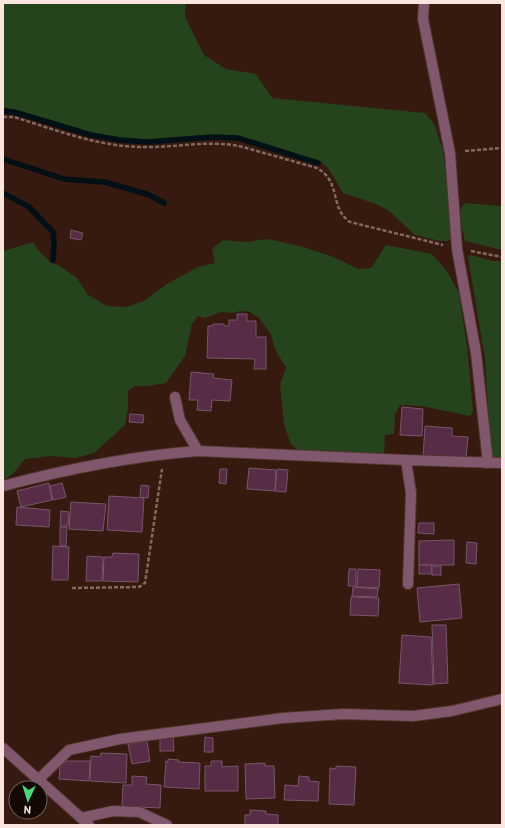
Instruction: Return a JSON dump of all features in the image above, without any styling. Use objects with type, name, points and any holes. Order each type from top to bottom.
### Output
[{"type":"street","points":[[424,3],[423,19],[450,153],[457,249],[476,353],[488,463]]},
{"type":"street","points":[[175,397],[180,420],[198,451]]},
{"type":"street","points":[[3,486],[48,474],[127,459],[198,451],[502,463]]},
{"type":"street","points":[[406,460],[412,493],[408,584]]},
{"type":"street","points":[[3,748],[38,780],[69,750],[120,739],[283,718],[343,714],[413,716],[452,711],[502,700]]},
{"type":"street","points":[[48,789],[85,822],[113,811],[139,812],[167,825]]},
{"type":"path","points":[[3,117],[14,117],[89,140],[118,145],[142,148],[208,142],[232,144],[243,147],[317,168],[324,172],[330,179],[340,211],[344,218],[350,222],[457,249],[502,257]]},
{"type":"path","points":[[450,153],[502,148]]},
{"type":"path","points":[[72,588],[139,587],[145,583],[164,454]]},
{"type":"green space","points":[[3,3],[186,3],[185,17],[204,55],[226,69],[256,74],[272,98],[425,113],[434,124],[443,150],[453,238],[447,241],[440,241],[415,235],[388,210],[373,203],[343,193],[329,169],[320,161],[238,136],[212,135],[150,140],[124,139],[92,133],[17,110],[3,108]]},
{"type":"green space","points":[[465,203],[502,206],[502,250],[465,241],[460,210]]},
{"type":"green space","points":[[268,239],[303,247],[331,256],[359,269],[371,268],[386,245],[432,254],[447,271],[459,293],[468,354],[473,412],[470,416],[421,406],[400,405],[395,415],[394,434],[385,435],[384,455],[300,452],[290,443],[284,424],[280,384],[286,368],[275,349],[271,335],[259,318],[250,312],[221,312],[205,318],[198,316],[192,324],[185,356],[166,383],[147,386],[134,386],[128,391],[128,408],[125,425],[94,453],[76,458],[51,456],[25,459],[12,474],[3,479],[3,251],[33,242],[50,262],[60,266],[77,278],[88,295],[107,306],[126,307],[144,301],[167,284],[198,267],[215,263],[212,249],[223,240],[245,242]]},
{"type":"green space","points":[[471,255],[493,261],[502,261],[502,458],[491,458],[485,359],[468,257]]},
{"type":"building","points":[[71,230],[83,233],[81,240],[70,238]]},
{"type":"building","points":[[237,314],[247,314],[247,321],[256,321],[256,337],[266,337],[266,369],[254,369],[255,359],[207,358],[208,326],[213,326],[213,324],[224,324],[224,326],[229,326],[229,320],[237,320]]},
{"type":"building","points":[[191,372],[214,374],[213,378],[232,380],[230,401],[212,400],[211,411],[197,410],[198,400],[189,400]]},
{"type":"building","points":[[402,407],[423,409],[422,436],[400,435]]},
{"type":"building","points":[[130,414],[144,415],[143,423],[129,422]]},
{"type":"building","points":[[425,426],[452,428],[452,436],[468,437],[466,459],[423,457]]},
{"type":"building","points":[[249,468],[276,470],[275,491],[247,489]]},
{"type":"building","points":[[220,469],[227,469],[226,484],[219,483]]},
{"type":"building","points":[[277,469],[288,470],[286,492],[275,491]]},
{"type":"building","points":[[49,483],[52,500],[21,507],[17,491]]},
{"type":"building","points":[[62,483],[66,497],[53,500],[50,486]]},
{"type":"building","points":[[141,485],[149,486],[148,498],[140,497]]},
{"type":"building","points":[[109,496],[144,498],[142,532],[107,530]]},
{"type":"building","points":[[71,502],[106,504],[103,531],[69,529]]},
{"type":"building","points":[[17,507],[50,510],[49,527],[16,525]]},
{"type":"building","points":[[61,511],[69,512],[68,526],[60,526]]},
{"type":"building","points":[[419,523],[434,523],[434,534],[418,533]]},
{"type":"building","points":[[60,527],[67,527],[66,546],[60,546]]},
{"type":"building","points":[[454,540],[454,565],[419,565],[419,541]]},
{"type":"building","points":[[467,542],[477,543],[476,564],[466,563]]},
{"type":"building","points":[[53,546],[69,547],[68,580],[52,580]]},
{"type":"building","points":[[113,553],[139,554],[138,582],[103,581],[104,557],[112,557]]},
{"type":"building","points":[[87,556],[103,557],[102,581],[86,581]]},
{"type":"building","points":[[419,565],[432,565],[431,574],[419,574]]},
{"type":"building","points":[[432,566],[441,566],[441,575],[432,575]]},
{"type":"building","points":[[349,569],[356,569],[356,586],[348,586]]},
{"type":"building","points":[[358,569],[380,570],[379,588],[357,587]]},
{"type":"building","points":[[459,584],[462,618],[420,622],[417,588]]},
{"type":"building","points":[[353,587],[378,589],[377,597],[352,596]]},
{"type":"building","points":[[351,597],[379,598],[378,616],[350,615]]},
{"type":"building","points":[[432,625],[446,625],[448,683],[434,684]]},
{"type":"building","points":[[402,635],[431,637],[433,685],[399,683]]},
{"type":"building","points":[[173,735],[174,751],[160,751],[160,736]]},
{"type":"building","points":[[205,737],[213,738],[213,752],[204,752]]},
{"type":"building","points":[[147,741],[150,761],[132,764],[128,744]]},
{"type":"building","points":[[101,753],[127,754],[126,783],[90,781],[91,756],[100,757]]},
{"type":"building","points":[[168,759],[179,760],[178,762],[200,763],[199,789],[164,787],[166,761],[168,762]]},
{"type":"building","points":[[66,761],[90,761],[89,781],[59,779],[60,766]]},
{"type":"building","points":[[211,761],[222,761],[222,767],[238,766],[238,791],[205,791],[205,766],[211,766]]},
{"type":"building","points":[[265,763],[265,766],[274,766],[275,798],[246,799],[245,764]]},
{"type":"building","points":[[336,766],[356,767],[354,805],[329,804],[330,768],[336,769]]},
{"type":"building","points":[[132,776],[147,777],[146,784],[161,785],[160,808],[122,806],[123,785],[132,785]]},
{"type":"building","points":[[299,776],[309,777],[309,781],[319,782],[318,801],[284,800],[285,785],[298,786]]},
{"type":"building","points":[[250,810],[266,811],[266,814],[278,815],[278,825],[245,825],[245,815],[250,815]]},
{"type":"waterway","points":[[3,111],[14,112],[91,135],[120,140],[147,142],[212,137],[238,138],[318,163]]},
{"type":"waterway","points":[[3,159],[64,179],[104,182],[147,194],[164,203]]},
{"type":"waterway","points":[[3,193],[29,207],[53,232],[53,260]]}]
